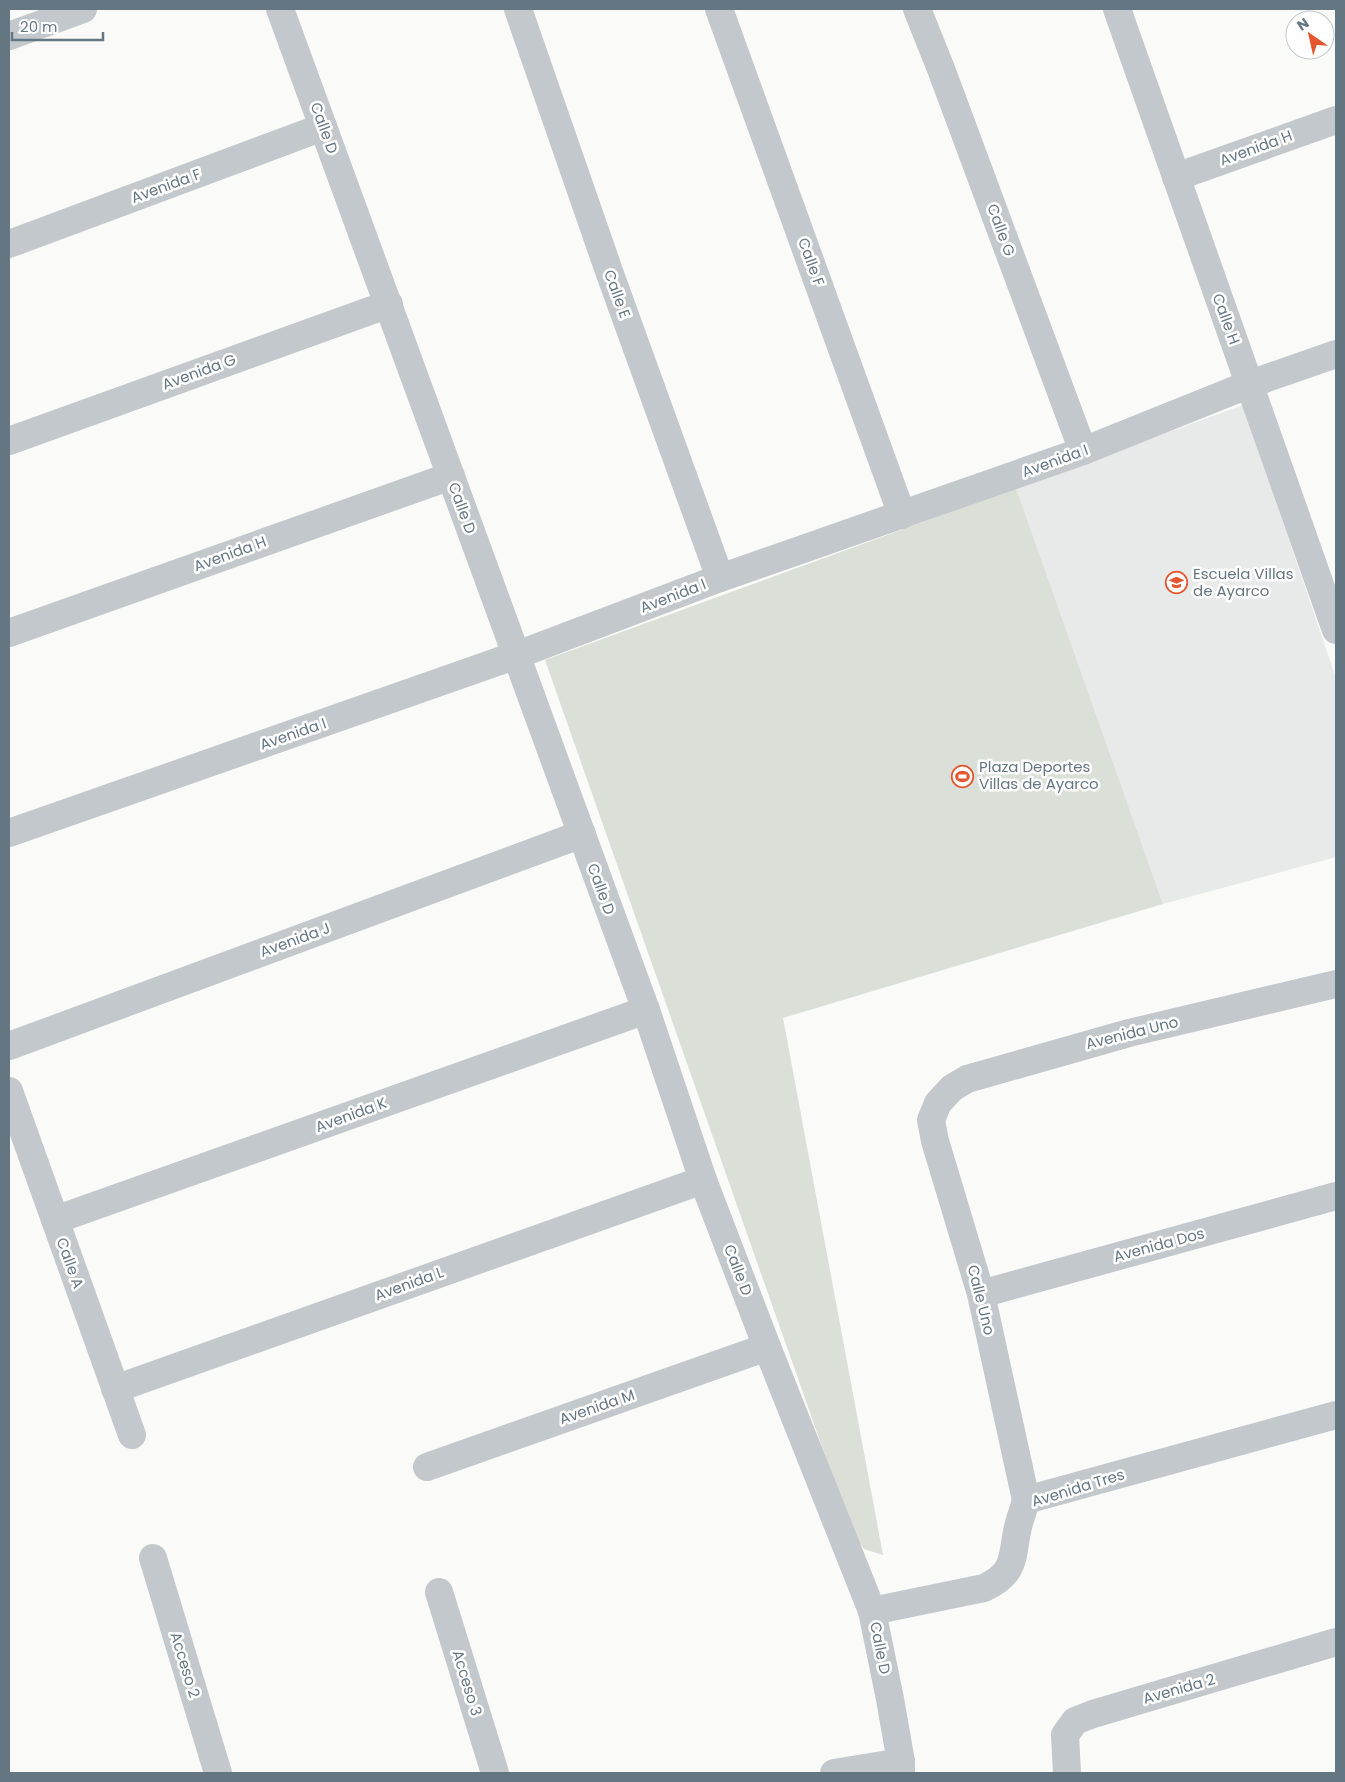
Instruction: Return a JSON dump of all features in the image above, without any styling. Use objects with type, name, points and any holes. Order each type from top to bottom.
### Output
[{"type":"street","points":[[9,36],[83,9]]},
{"type":"street","name":"Calle D","points":[[280,9],[646,1010],[703,1180],[872,1611],[901,1768]]},
{"type":"street","name":"Calle E","points":[[518,9],[610,274],[720,578]]},
{"type":"street","name":"Calle F","points":[[719,9],[902,515]]},
{"type":"street","name":"Calle G","points":[[917,9],[945,79],[1083,451]]},
{"type":"street","name":"Calle H","points":[[1116,9],[1250,384],[1330,592],[1336,630]]},
{"type":"street","name":"Avenida H","points":[[1176,177],[1336,120]]},
{"type":"street","name":"Avenida F","points":[[9,244],[323,127]]},
{"type":"street","name":"Avenida G","points":[[9,441],[389,304]]},
{"type":"street","name":"Avenida I","points":[[9,833],[517,656],[720,578],[1083,451],[1250,384],[1336,354]]},
{"type":"street","name":"Avenida H","points":[[9,633],[451,476]]},
{"type":"street","name":"Avenida J","points":[[9,1046],[582,834]]},
{"type":"street","name":"Avenida Uno","points":[[938,1103],[952,1088],[968,1079],[993,1071],[1129,1033],[1336,984]]},
{"type":"street","name":"Avenida K","points":[[55,1220],[646,1010]]},
{"type":"street","name":"Calle A","points":[[9,1090],[132,1435]]},
{"type":"street","name":"Calle Uno","points":[[938,1103],[931,1120],[935,1141],[981,1294],[1026,1500]]},
{"type":"street","name":"Avenida L","points":[[115,1388],[703,1180]]},
{"type":"street","name":"Avenida Dos","points":[[981,1294],[1336,1196]]},
{"type":"street","name":"Avenida M","points":[[427,1467],[767,1347]]},
{"type":"street","name":"Avenida Tres","points":[[872,1611],[984,1588],[997,1582],[1008,1571],[1026,1500],[1336,1415]]},
{"type":"street","name":"Acceso 2","points":[[153,1558],[218,1773]]},
{"type":"street","name":"Acceso 3","points":[[439,1592],[495,1773]]},
{"type":"street","name":"Avenida 2","points":[[1067,1773],[1065,1735],[1075,1721],[1336,1642]]},
{"type":"street","points":[[834,1773],[901,1768]]},
{"type":"shaded area","name":"Escuela Villas de Ayarco","points":[[1243,405],[1336,678],[1336,857],[1163,904],[1016,488]]},
{"type":"shaded area","points":[[1016,488],[1163,904],[783,1018],[883,1555],[864,1549],[852,1532],[545,660]]},
{"type":"place","name":"Escuela Villas de Ayarco","points":[[1177,583]]},
{"type":"place","name":"Plaza Deportes Villas de Ayarco","points":[[963,776]]}]
